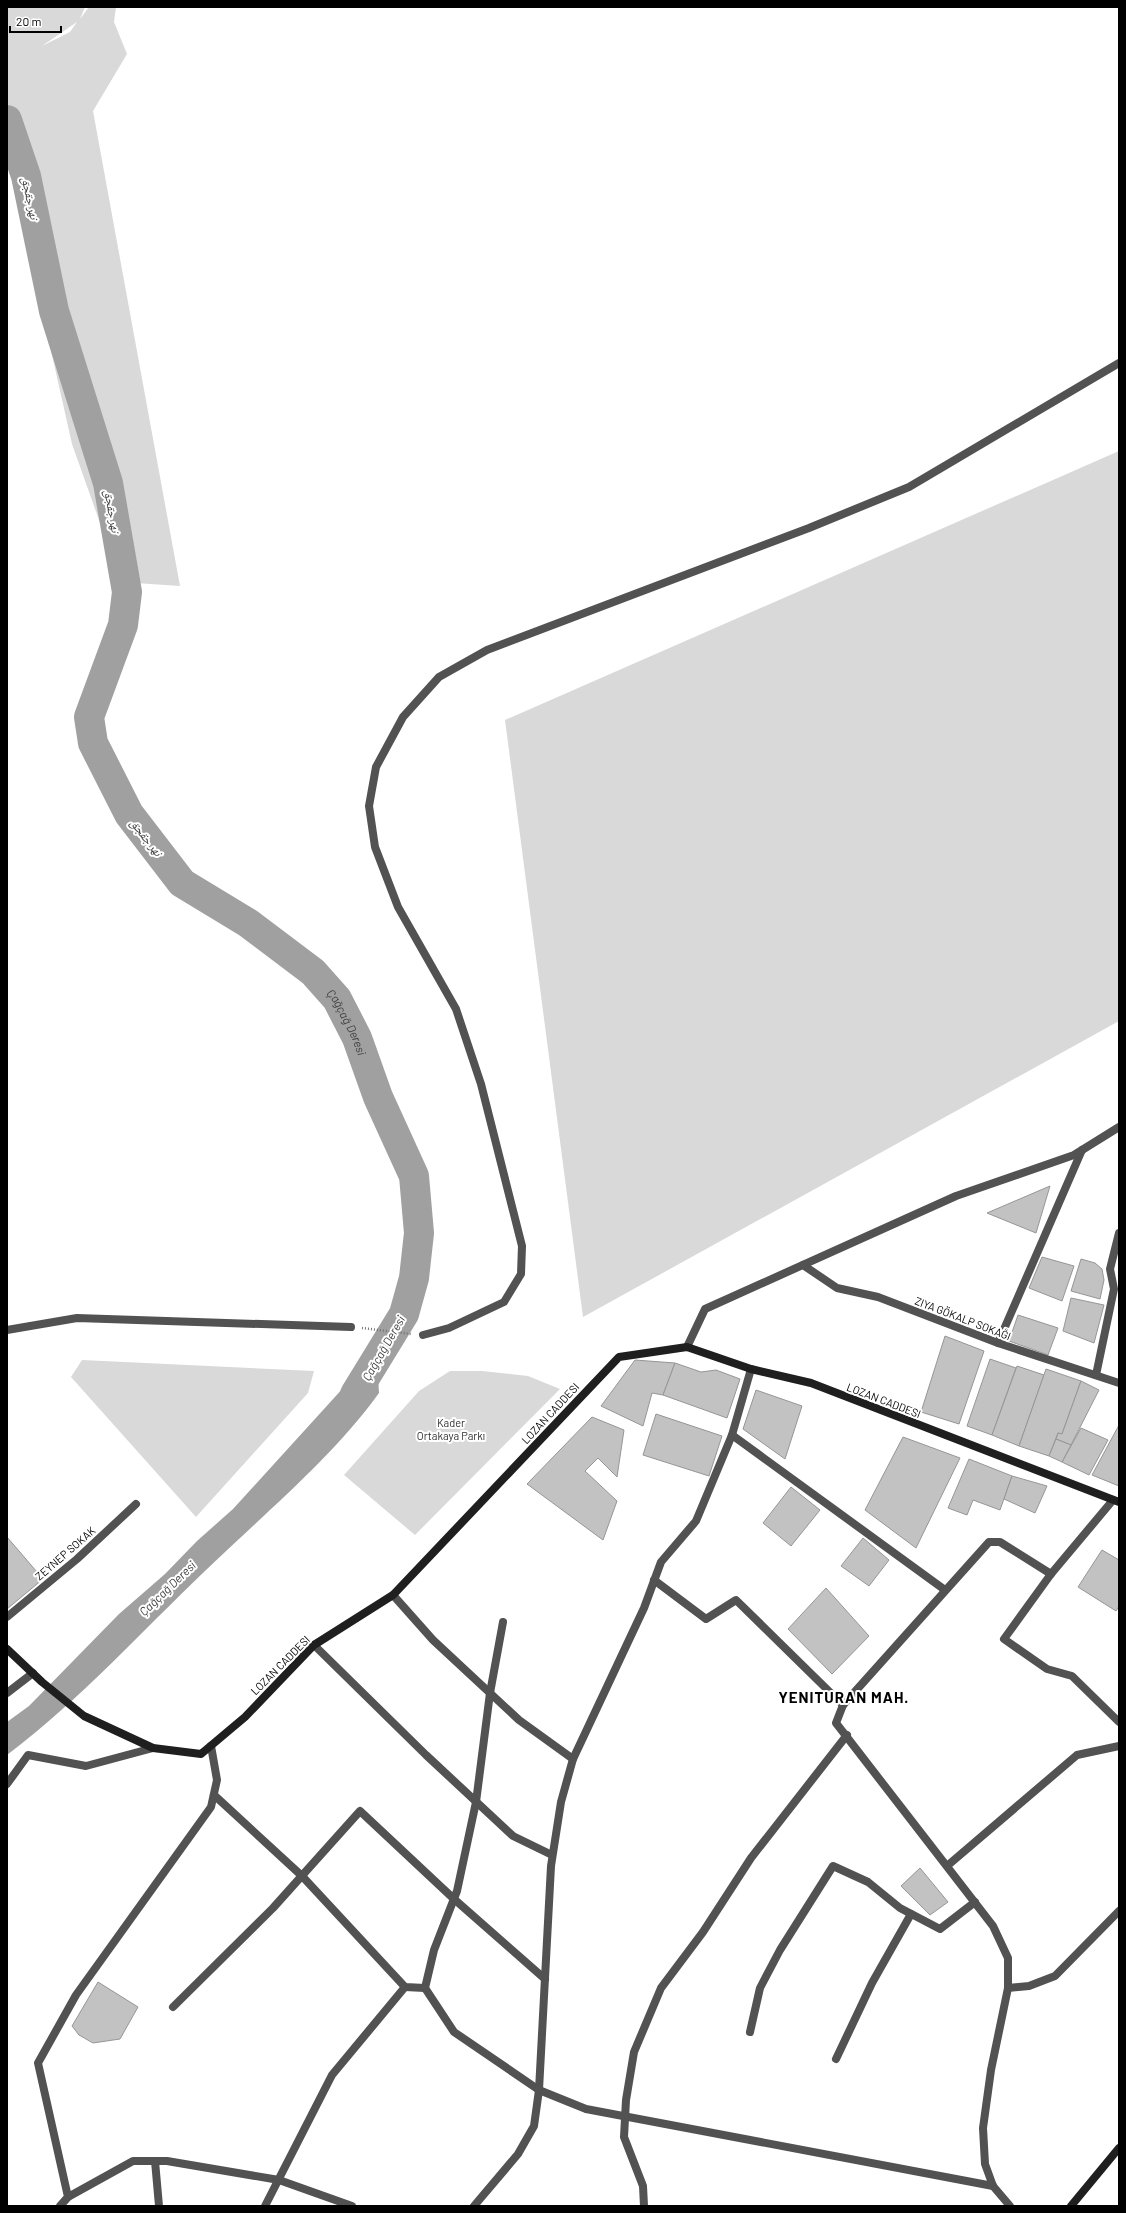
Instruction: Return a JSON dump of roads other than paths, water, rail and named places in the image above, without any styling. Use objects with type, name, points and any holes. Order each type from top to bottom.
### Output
[{"type":"main road","name":"LOZAN CADDESI","points":[[33,1673],[84,1716],[152,1748],[202,1754],[245,1717],[314,1645],[393,1595],[619,1357],[687,1347],[751,1369],[811,1384],[1116,1501]]},
{"type":"main road","points":[[7,1649],[33,1673]]},
{"type":"main road","points":[[1071,2206],[1119,2148]]},
{"type":"street","points":[[423,1335],[449,1328],[504,1302],[521,1274],[522,1246],[481,1084],[456,1009],[398,907],[374,847],[369,806],[376,767],[403,717],[439,677],[487,650],[801,531],[909,487],[1119,363]]},
{"type":"street","points":[[687,1347],[705,1309],[956,1196],[1074,1155],[1119,1127]]},
{"type":"street","points":[[998,1343],[1083,1149]]},
{"type":"street","points":[[1096,1375],[1114,1289],[1110,1269],[1119,1233]]},
{"type":"street","points":[[803,1265],[837,1288],[878,1297],[998,1343],[1119,1384]]},
{"type":"street","points":[[7,1330],[77,1318],[143,1322],[351,1327]]},
{"type":"street","points":[[474,2206],[518,2154],[534,2126],[539,2090],[552,1855],[561,1802],[573,1759],[644,1608],[661,1562],[696,1521],[732,1435],[751,1369]]},
{"type":"street","points":[[732,1435],[945,1590]]},
{"type":"street","points":[[1116,1501],[1051,1574],[1004,1639],[1047,1669],[1072,1676],[1119,1722]]},
{"type":"street","name":"ZEYNEP SOKAK","points":[[7,1617],[77,1560],[136,1504]]},
{"type":"street","points":[[1010,2206],[993,2186],[985,2164],[983,2128],[991,2070],[1008,1988],[1008,1958],[993,1926],[847,1735],[836,1723],[843,1705],[989,1542],[1000,1542],[1051,1574]]},
{"type":"street","points":[[654,1580],[706,1619],[736,1600],[843,1705]]},
{"type":"street","points":[[393,1595],[433,1640],[490,1693],[520,1720],[573,1759]]},
{"type":"street","points":[[503,1622],[490,1693],[476,1802],[454,1899],[434,1950],[424,1988],[454,2032],[539,2090],[586,2109],[625,2118],[993,2186]]},
{"type":"street","points":[[314,1645],[513,1836],[552,1855]]},
{"type":"street","points":[[7,1694],[33,1673]]},
{"type":"street","points":[[644,2206],[643,2186],[624,2138],[625,2118],[634,2052],[661,1988],[702,1932],[751,1858],[847,1735]]},
{"type":"street","points":[[68,2197],[38,2063],[76,1995],[211,1807],[217,1780],[211,1746]]},
{"type":"street","points":[[947,1866],[1077,1756],[1119,1746]]},
{"type":"street","points":[[7,1784],[28,1756],[86,1766],[152,1748]]},
{"type":"street","points":[[214,1795],[302,1876],[405,1987],[424,1988]]},
{"type":"street","points":[[173,2007],[273,1908],[360,1811],[454,1899],[545,1979]]},
{"type":"street","points":[[750,2032],[760,1988],[780,1950],[833,1866],[868,1882],[900,1908],[940,1929],[975,1902]]},
{"type":"street","points":[[1008,1988],[1029,1986],[1055,1976],[1119,1911]]},
{"type":"street","points":[[836,2059],[872,1983],[911,1914]]},
{"type":"street","points":[[265,2206],[332,2075],[405,1987]]},
{"type":"street","points":[[60,2206],[68,2197],[134,2161],[155,2161],[279,2180],[352,2206]]},
{"type":"street","points":[[155,2161],[159,2206]]},
{"type":"water","name":"Çağçağ Deresi","points":[[377,1360],[379,1393],[341,1440],[297,1485],[206,1570],[85,1689],[34,1734],[7,1755],[7,1722],[29,1706],[119,1614],[165,1574],[197,1541],[233,1509],[344,1387]]},
{"type":"waterway","name":"نهر جقجق","points":[[7,120],[26,176],[54,311],[108,483],[127,592],[123,625],[89,717],[93,743],[129,814],[182,883],[248,923],[313,972],[337,999],[357,1038],[378,1097],[414,1176],[419,1233],[414,1278],[404,1314],[355,1394]]},
{"type":"district","name":"YENITURAN MAH.","points":[[844,1697]]},
{"type":"park label","name":"Kader Ortakaya Parkı","points":[[451,1428]]}]
